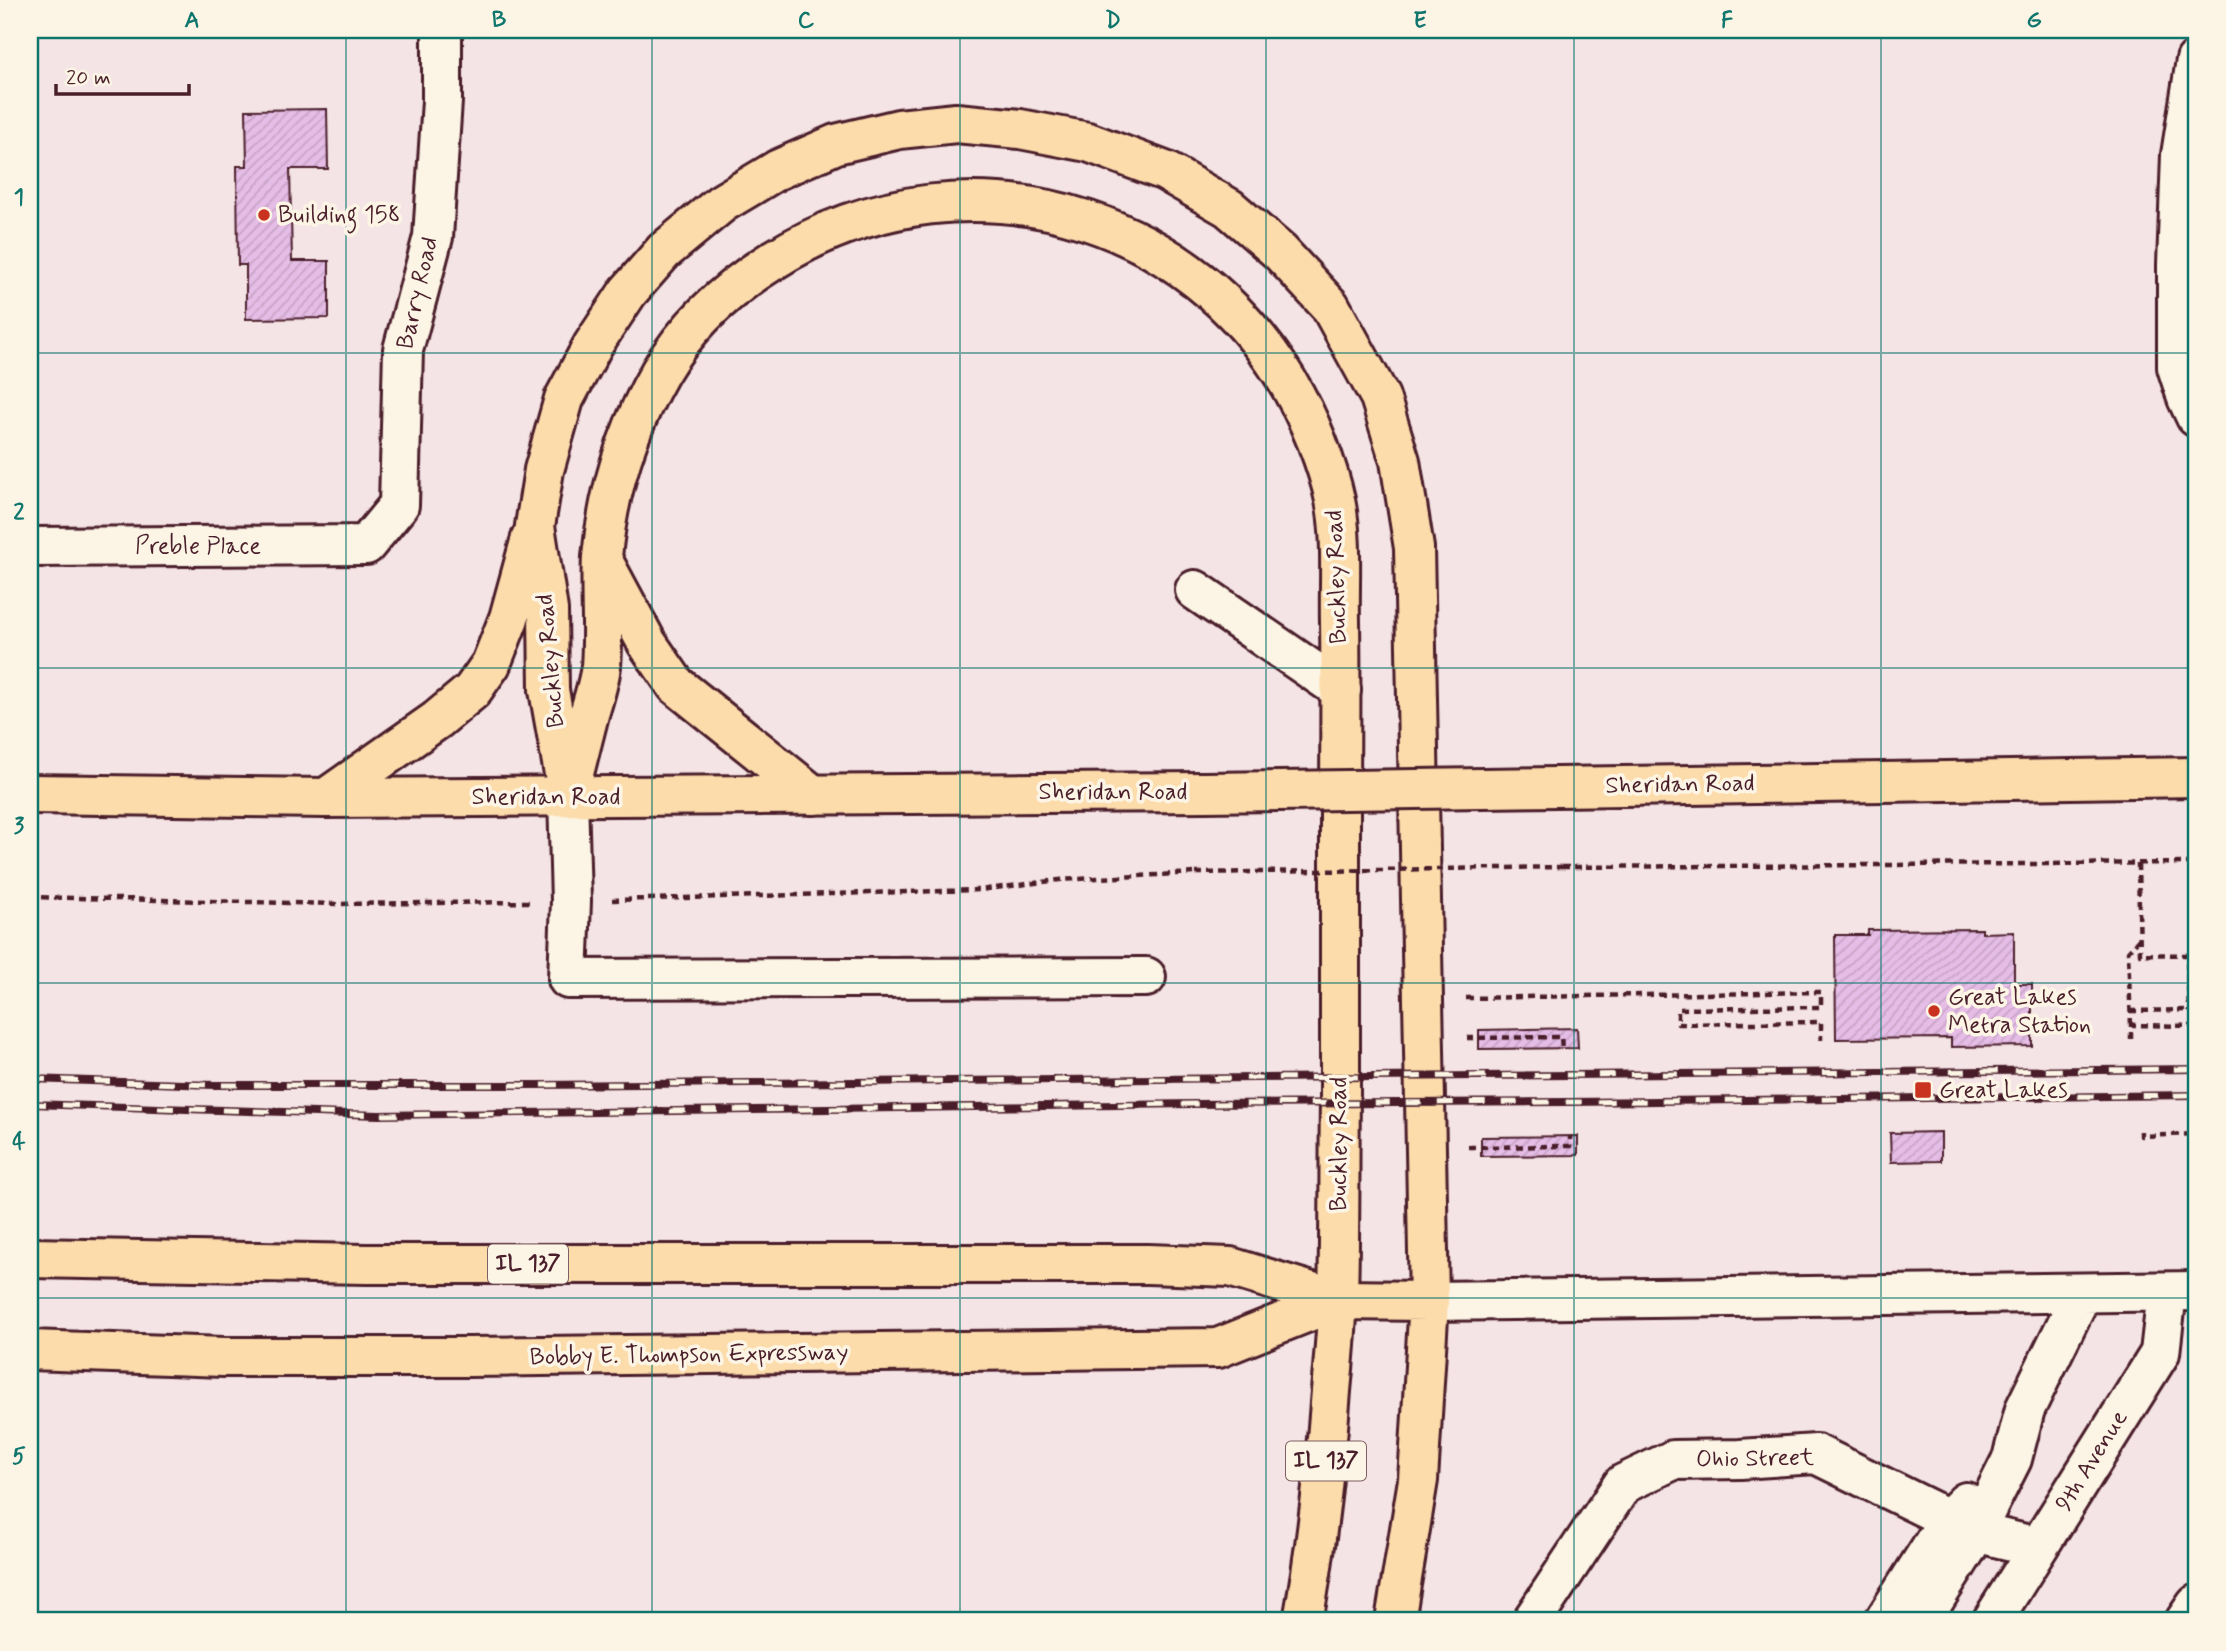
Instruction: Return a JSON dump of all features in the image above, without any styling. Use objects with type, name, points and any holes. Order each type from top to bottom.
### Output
[{"type":"main road","name":"Buckley Road","points":[[568,796],[549,690],[548,610],[535,526],[544,470],[564,399],[593,345],[628,292],[664,251],[722,203],[777,170],[836,144],[899,129],[956,123],[1020,129],[1088,142],[1165,171],[1228,208],[1280,252],[1329,306],[1380,397],[1400,461],[1414,548],[1429,1301],[1418,1480],[1395,1621]]},
{"type":"main road","name":"Buckley Road","points":[[568,796],[600,672],[602,559],[609,501],[625,450],[643,405],[664,366],[694,324],[719,300],[761,268],[802,242],[852,221],[898,209],[954,202],[1009,202],[1073,215],[1119,231],[1166,256],[1220,298],[1269,350],[1318,443],[1335,501],[1339,541],[1341,690],[1338,1300],[1321,1517],[1303,1621]]},
{"type":"main road","points":[[326,798],[437,720],[472,691],[491,664],[509,618],[535,526]]},
{"type":"main road","points":[[602,559],[647,643],[676,685],[813,795]]},
{"type":"main road","name":"Sheridan Road","points":[[30,794],[326,798],[1205,792],[2196,777]]},
{"type":"main road","name":"Bobby E. Thompson Expressway","points":[[30,1258],[366,1264],[1148,1264],[1230,1267],[1338,1300],[1429,1301]]},
{"type":"main road","name":"Bobby E. Thompson Expressway","points":[[30,1350],[224,1357],[468,1357],[1217,1348],[1338,1300]]},
{"type":"street","name":"Barry Road","points":[[366,545],[399,505],[403,350],[433,237],[442,101],[442,30]]},
{"type":"street","points":[[2196,60],[2181,155],[2177,265],[2177,367],[2196,417]]},
{"type":"street","name":"Preble Place","points":[[30,547],[366,545]]},
{"type":"street","points":[[1195,590],[1341,690]]},
{"type":"street","points":[[568,796],[571,901],[568,979],[1146,977]]},
{"type":"street","points":[[1429,1301],[2181,1292]]},
{"type":"street","name":"9th Avenue","points":[[1992,1621],[2160,1353],[2181,1292]]},
{"type":"street","points":[[1884,1621],[1962,1526],[2012,1456],[2025,1409],[2082,1293]]},
{"type":"street","name":"Ohio Street","points":[[1531,1621],[1623,1484],[1673,1460],[1816,1454],[1962,1526],[2037,1547]]},
{"type":"street","points":[[1921,1621],[1962,1526]]},
{"type":"street","points":[[2185,1621],[2196,1605]]},
{"type":"path","points":[[611,900],[979,890],[1059,880],[1196,873],[1562,867],[2196,863]]},
{"type":"path","points":[[2138,864],[2140,954],[2187,955],[2189,1010]]},
{"type":"path","points":[[30,897],[336,904],[520,902]]},
{"type":"path","points":[[2132,1039],[2128,951],[2139,939]]},
{"type":"path","points":[[1461,998],[1821,992],[1821,1007],[1678,1009],[1678,1024],[1821,1022],[1821,1040]]},
{"type":"path","points":[[2130,1011],[2196,1010]]},
{"type":"path","points":[[2131,1026],[2196,1027]]},
{"type":"path","points":[[1462,1038],[1561,1037],[1562,1048]]},
{"type":"path","points":[[2141,1131],[2141,1136],[2196,1134]]},
{"type":"path","points":[[1464,1147],[1570,1146],[1570,1136]]},
{"type":"building","name":"Building 158","points":[[327,109],[328,169],[290,169],[292,261],[329,261],[329,318],[246,319],[246,265],[238,265],[237,166],[247,166],[246,110]]},
{"type":"building","name":"Great Lakes Metra Station","points":[[1982,929],[1982,933],[2014,932],[2014,984],[2032,984],[2032,1046],[1951,1047],[1951,1038],[1836,1039],[1835,935],[1868,935],[1868,930]]},
{"type":"building","points":[[1577,1028],[1578,1048],[1479,1049],[1479,1030]]},
{"type":"building","points":[[1941,1132],[1941,1161],[1891,1162],[1890,1133]]},
{"type":"building","points":[[1578,1136],[1578,1155],[1481,1156],[1481,1137]]},
{"type":"building","points":[[2191,1141],[2196,1141],[2196,1166],[2191,1166]]},
{"type":"railway","points":[[30,1079],[214,1085],[539,1085],[2196,1069]]},
{"type":"railway","points":[[30,1104],[379,1115],[2196,1095]]},
{"type":"place","name":"Building 158","points":[[264,215]]},
{"type":"place","name":"Great Lakes Metra Station","points":[[1934,1011]]},
{"type":"place","name":"Great Lakes","points":[[1923,1090]]}]
